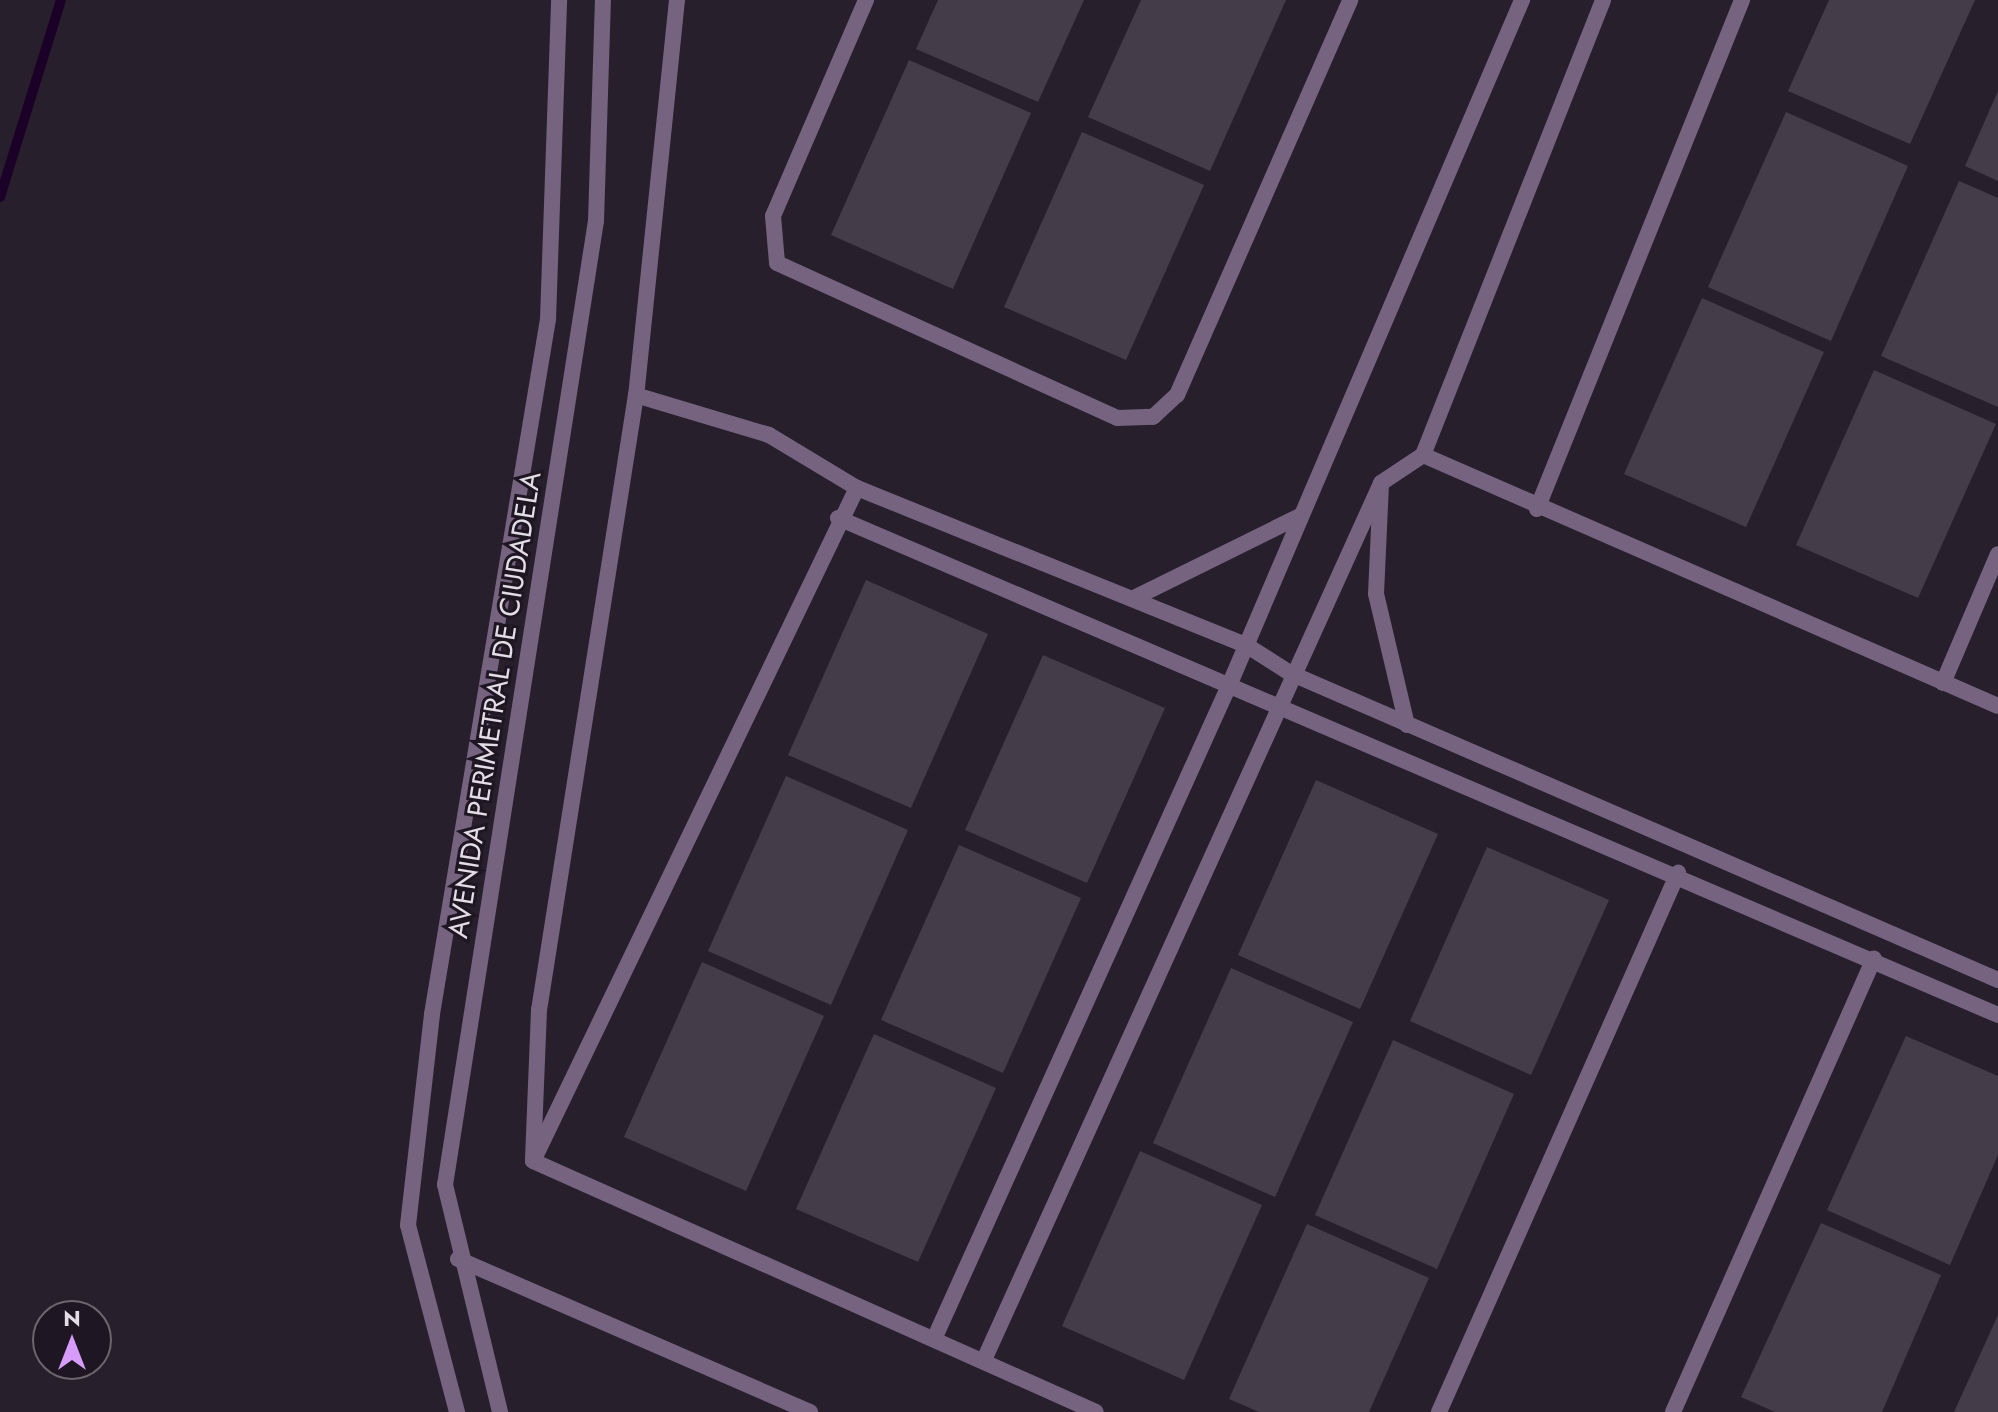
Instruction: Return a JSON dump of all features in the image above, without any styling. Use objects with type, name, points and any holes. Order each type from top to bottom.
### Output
[{"type":"street","name":"AVENIDA PERIMETRAL DE CIUDADELA","points":[[457,1412],[408,1225],[432,1014],[548,319],[559,0]]},
{"type":"street","name":"AVENIDA PERIMETRAL DE CIUDADELA","points":[[500,1412],[458,1259],[445,1185],[596,221],[603,0]]},
{"type":"street","points":[[533,1161],[539,1010],[636,395],[677,0]]},
{"type":"street","points":[[866,0],[773,216],[777,263],[1117,418],[1153,417],[1177,395],[1350,0]]},
{"type":"street","points":[[935,1337],[1231,681],[1522,0]]},
{"type":"street","points":[[984,1360],[1277,700],[1381,483],[1423,455],[1603,0]]},
{"type":"street","points":[[1537,509],[1742,0]]},
{"type":"street","points":[[636,395],[769,435],[857,488],[1246,645],[1290,673],[1998,980]]},
{"type":"street","points":[[1423,455],[1537,509],[1998,706]]},
{"type":"street","points":[[1381,483],[1376,594],[1407,725]]},
{"type":"street","points":[[533,1161],[838,518],[857,488]]},
{"type":"street","points":[[1132,599],[1300,516]]},
{"type":"street","points":[[838,518],[1277,700],[1998,1015]]},
{"type":"street","points":[[1943,683],[1998,554]]},
{"type":"street","points":[[1439,1412],[1678,873]]},
{"type":"street","points":[[1673,1412],[1874,959]]},
{"type":"street","points":[[533,1161],[935,1337],[1096,1412]]},
{"type":"street","points":[[458,1259],[810,1412]]},
{"type":"building","points":[[938,0],[1084,0],[1038,102],[916,49]]},
{"type":"building","points":[[1141,0],[1286,0],[1210,171],[1088,117]]},
{"type":"building","points":[[1829,0],[1975,0],[1910,144],[1788,91]]},
{"type":"building","points":[[909,60],[1031,113],[953,289],[831,235]]},
{"type":"building","points":[[1998,91],[1998,181],[1965,166]]},
{"type":"building","points":[[1786,112],[1908,166],[1831,341],[1708,287]]},
{"type":"building","points":[[1082,132],[1204,185],[1126,360],[1004,307]]},
{"type":"building","points":[[1959,181],[1998,198],[1998,407],[1881,356]]},
{"type":"building","points":[[1702,298],[1824,352],[1746,527],[1624,474]]},
{"type":"building","points":[[1874,370],[1996,424],[1918,598],[1796,545]]},
{"type":"building","points":[[866,580],[988,634],[911,808],[788,755]]},
{"type":"building","points":[[1043,655],[1165,708],[1087,883],[965,830]]},
{"type":"building","points":[[786,776],[908,830],[831,1005],[708,951]]},
{"type":"building","points":[[1316,780],[1438,834],[1360,1009],[1238,955]]},
{"type":"building","points":[[959,845],[1081,898],[1003,1073],[881,1020]]},
{"type":"building","points":[[1487,847],[1609,900],[1531,1075],[1410,1021]]},
{"type":"building","points":[[702,962],[824,1016],[746,1191],[624,1137]]},
{"type":"building","points":[[1231,968],[1353,1022],[1275,1197],[1153,1143]]},
{"type":"building","points":[[874,1034],[996,1088],[918,1262],[796,1209]]},
{"type":"building","points":[[1906,1036],[1998,1076],[1998,1155],[1950,1265],[1827,1210]]},
{"type":"building","points":[[1393,1040],[1514,1094],[1437,1269],[1315,1215]]},
{"type":"building","points":[[1140,1151],[1262,1205],[1184,1380],[1062,1326]]},
{"type":"building","points":[[1821,1223],[1941,1275],[1882,1412],[1775,1412],[1741,1397]]},
{"type":"building","points":[[1307,1224],[1429,1278],[1369,1412],[1259,1412],[1229,1399]]},
{"type":"building","points":[[1998,1315],[1998,1412],[1954,1412]]},
{"type":"waterway","points":[[0,197],[61,0]]}]
